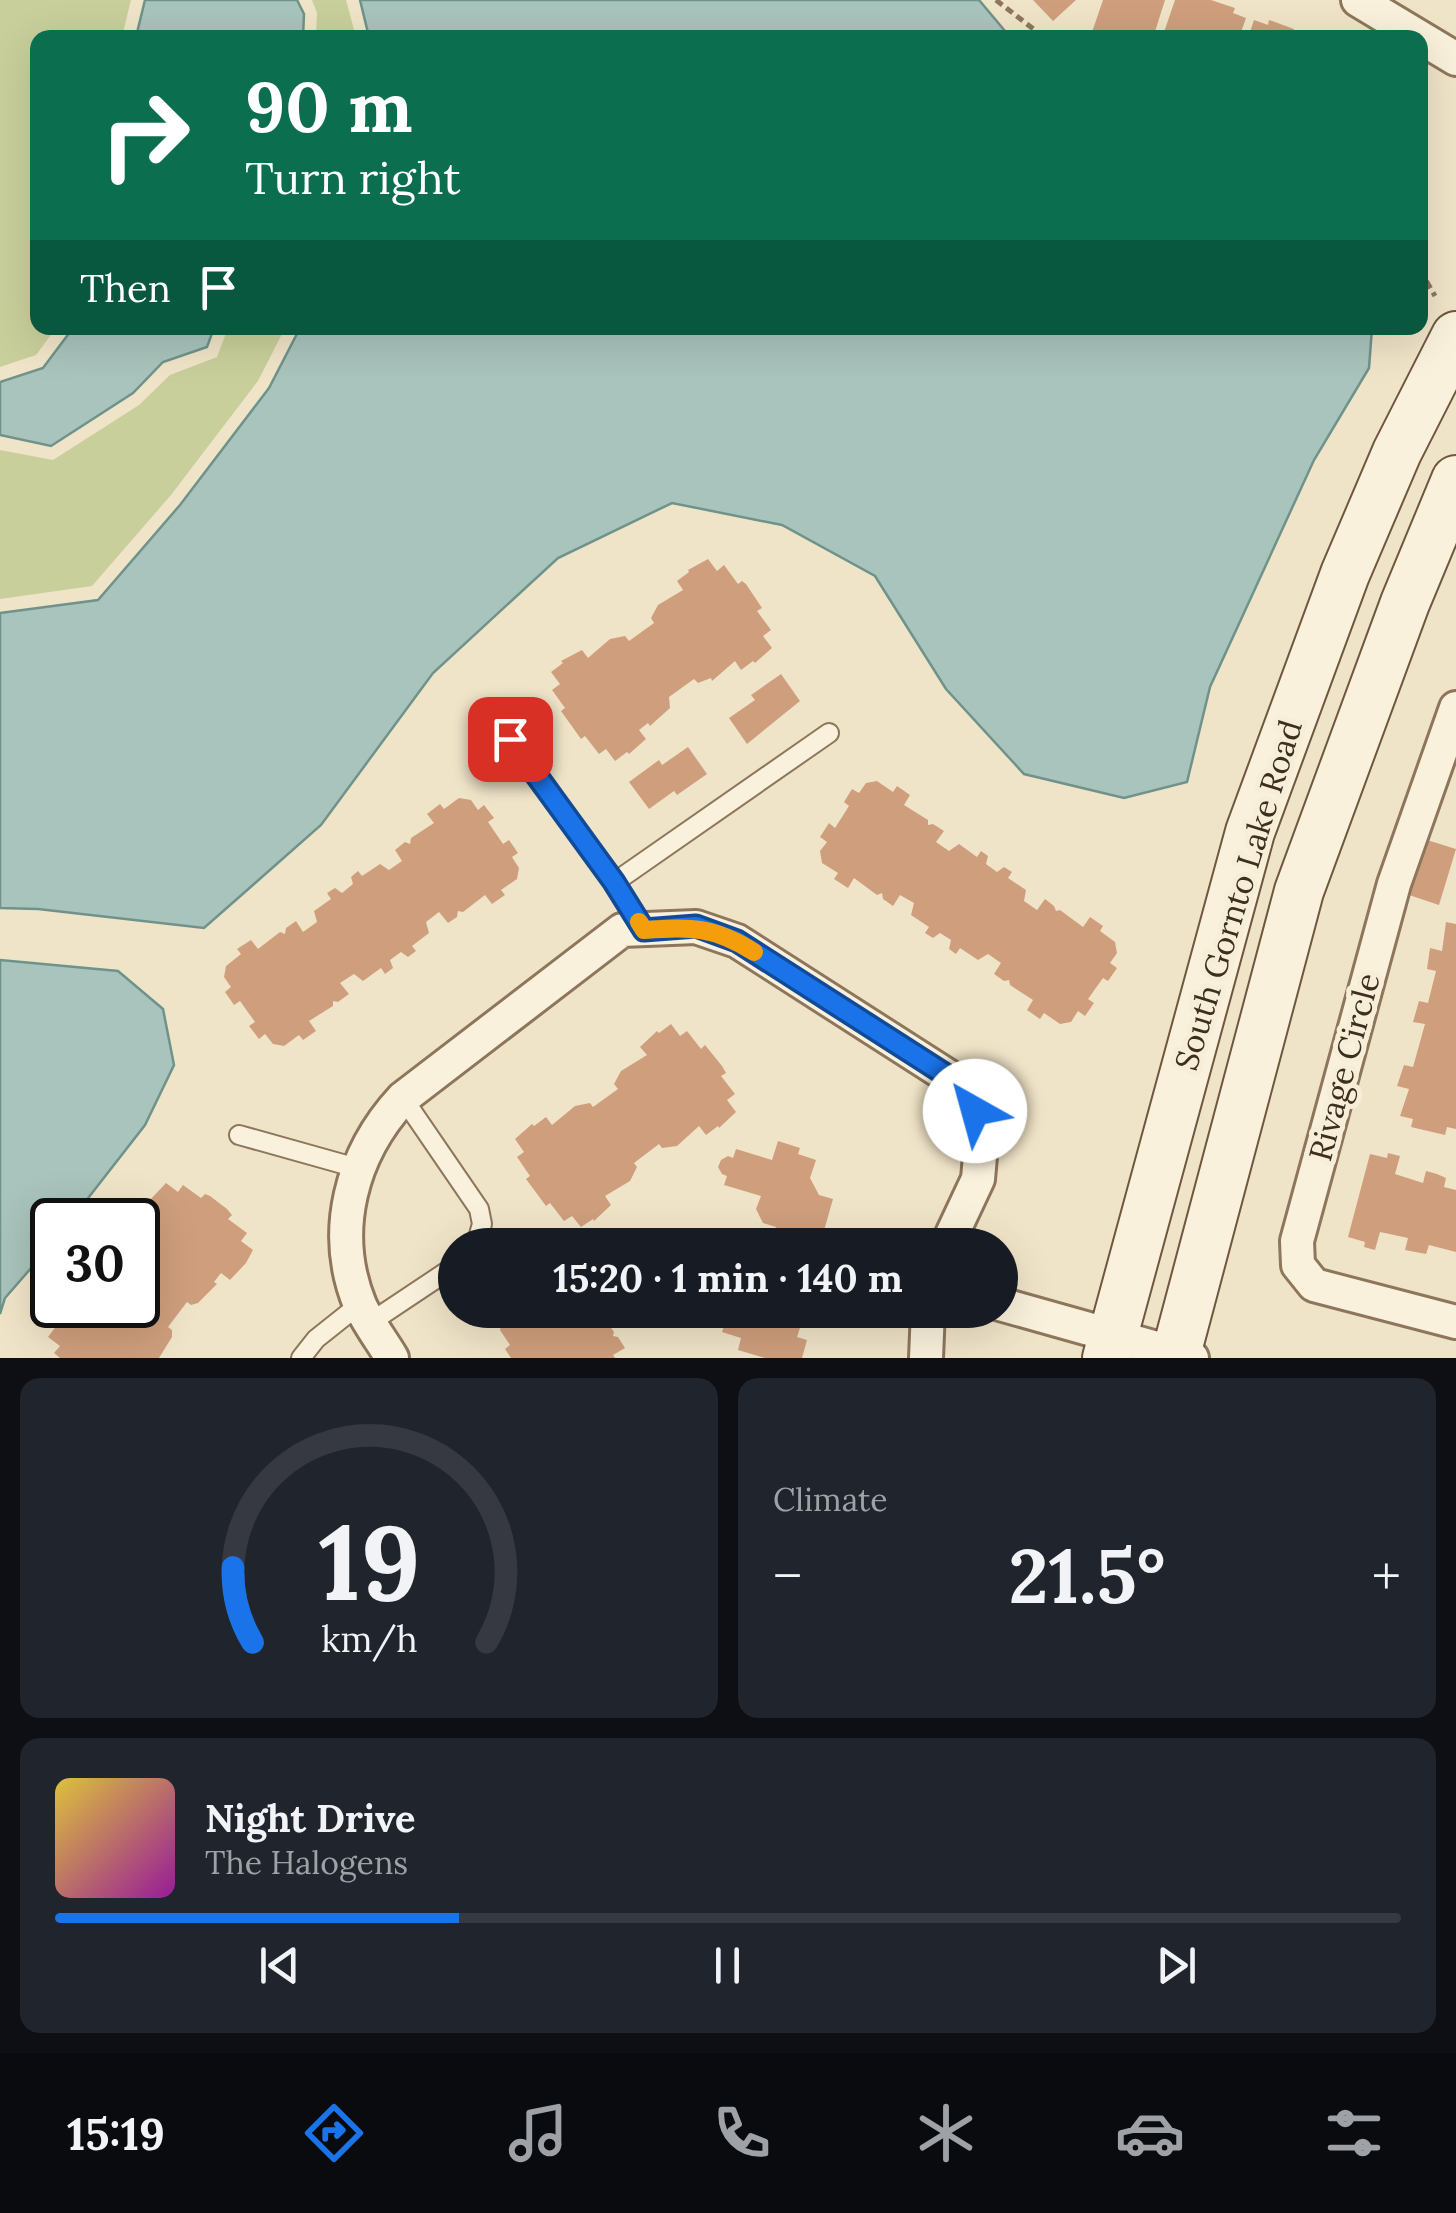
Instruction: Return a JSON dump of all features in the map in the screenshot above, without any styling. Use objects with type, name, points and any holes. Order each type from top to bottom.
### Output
[{"type":"street","points":[[1358,0],[1408,30]]},
{"type":"street","points":[[1428,42],[1456,59]]},
{"type":"street","name":"South Gornto Lake Road","points":[[1110,1347],[1250,832],[1345,574],[1398,452],[1446,316]]},
{"type":"street","name":"South Gornto Lake Road","points":[[1181,1356],[1299,892],[1405,604],[1456,480]]},
{"type":"street","name":"Rivage Circle","points":[[1456,708],[1394,884],[1297,1241],[1298,1265],[1314,1285],[1456,1322]]},
{"type":"street","points":[[392,1358],[366,1313],[348,1254],[346,1211],[357,1168],[381,1122],[402,1098],[622,930],[696,926],[737,941],[968,1089],[982,1133],[978,1179],[954,1228]]},
{"type":"street","points":[[1018,1311],[1110,1347],[1181,1356]]},
{"type":"street","points":[[926,1358],[927,1328]]},
{"type":"lane","points":[[614,882],[829,733]]},
{"type":"lane","points":[[510,739],[614,882],[644,930]]},
{"type":"lane","points":[[402,1098],[480,1209],[481,1228]]},
{"type":"lane","points":[[239,1135],[357,1168]]},
{"type":"lane","points":[[301,1358],[316,1339],[438,1275]]},
{"type":"path","points":[[996,0],[1034,30]]},
{"type":"path","points":[[1428,284],[1446,316]]},
{"type":"green space","points":[[0,0],[131,0],[124,30],[30,30],[30,335],[51,335],[36,355],[0,367]]},
{"type":"green space","points":[[312,0],[346,0],[354,30],[316,30],[317,13]]},
{"type":"green space","points":[[225,335],[281,335],[258,381],[171,495],[92,586],[0,599],[0,450],[53,460],[139,405],[170,375],[217,357]]},
{"type":"water","points":[[145,0],[297,0],[304,14],[303,30],[138,30]]},
{"type":"water","points":[[360,0],[979,0],[1004,30],[367,30]]},
{"type":"water","points":[[68,335],[211,335],[207,347],[163,362],[133,393],[51,446],[0,435],[0,382],[43,368]]},
{"type":"water","points":[[296,335],[1371,335],[1369,368],[1314,460],[1210,687],[1187,782],[1124,798],[1024,774],[946,689],[875,576],[782,525],[672,503],[558,558],[433,673],[321,825],[204,928],[0,908],[0,613],[98,600],[180,505],[269,388]]},
{"type":"water","points":[[0,960],[118,971],[163,1009],[174,1065],[145,1125],[88,1198],[30,1198],[30,1269],[5,1298],[0,1314]]},
{"type":"building","points":[[1033,0],[1076,0],[1053,21]]},
{"type":"building","points":[[1103,0],[1165,0],[1156,30],[1093,30]]},
{"type":"building","points":[[1175,0],[1211,0],[1235,8],[1233,13],[1246,18],[1242,30],[1165,30]]},
{"type":"building","points":[[1254,20],[1268,25],[1269,20],[1294,29],[1294,30],[1251,30]]},
{"type":"building","points":[[708,559],[717,571],[724,565],[738,584],[746,584],[762,608],[757,611],[771,630],[763,636],[772,648],[741,670],[735,661],[712,681],[711,678],[698,683],[694,679],[669,697],[670,708],[650,726],[648,723],[639,730],[646,739],[629,754],[615,761],[606,749],[599,754],[585,736],[581,739],[561,711],[565,708],[552,690],[560,684],[551,672],[561,661],[582,650],[588,658],[610,639],[625,636],[629,641],[654,623],[651,618],[658,605],[683,590],[677,581]]},
{"type":"building","points":[[781,674],[800,701],[747,744],[729,718],[755,700],[751,695]]},
{"type":"building","points":[[688,747],[707,774],[649,809],[629,782],[659,760],[662,765]]},
{"type":"building","points":[[877,781],[893,792],[897,786],[910,795],[904,805],[928,820],[928,825],[944,831],[936,842],[949,851],[959,844],[977,857],[981,851],[988,856],[986,864],[997,872],[1004,867],[1012,872],[1008,878],[1026,890],[1024,901],[1037,910],[1045,899],[1056,911],[1083,927],[1090,917],[1103,926],[1100,931],[1115,942],[1117,953],[1110,963],[1117,968],[1108,981],[1103,978],[1088,999],[1094,1003],[1085,1016],[1078,1011],[1071,1022],[1060,1024],[1044,1013],[1040,1019],[1027,1010],[1033,1000],[1010,985],[1009,980],[994,974],[1001,963],[988,954],[978,960],[960,948],[956,954],[949,949],[951,940],[940,933],[933,938],[925,933],[929,927],[911,915],[914,903],[900,895],[893,906],[883,899],[882,893],[877,895],[854,878],[848,888],[834,879],[838,873],[822,863],[820,851],[827,842],[820,837],[829,823],[835,828],[849,806],[844,802],[852,789],[859,793],[866,783]]},
{"type":"building","points":[[459,798],[471,800],[478,810],[484,805],[494,818],[488,822],[503,844],[509,840],[518,853],[512,857],[519,868],[517,879],[501,890],[505,895],[492,904],[485,895],[463,912],[458,911],[457,917],[448,923],[439,912],[426,922],[429,933],[412,946],[416,951],[408,957],[401,952],[390,960],[393,968],[385,974],[381,968],[363,981],[354,974],[340,983],[349,994],[333,1001],[333,1006],[309,1021],[316,1031],[303,1040],[299,1035],[284,1046],[273,1044],[265,1034],[259,1039],[249,1026],[255,1022],[240,1001],[234,1005],[225,992],[231,987],[224,977],[226,966],[241,954],[237,949],[251,940],[258,949],[280,932],[285,934],[286,928],[296,921],[303,932],[317,922],[314,911],[331,899],[327,893],[335,888],[342,893],[353,884],[351,877],[358,871],[362,876],[380,864],[389,870],[402,861],[395,850],[405,842],[410,844],[411,838],[434,823],[427,814],[440,804],[444,809]]},
{"type":"building","points":[[1427,840],[1456,849],[1439,905],[1409,895]]},
{"type":"building","points":[[1446,922],[1456,924],[1456,1129],[1447,1127],[1445,1135],[1411,1127],[1413,1119],[1400,1116],[1409,1089],[1397,1086],[1404,1065],[1413,1067],[1425,1024],[1413,1022],[1419,1001],[1428,1003],[1436,971],[1427,969],[1430,948],[1442,951]]},
{"type":"building","points":[[671,1024],[680,1036],[687,1031],[701,1049],[705,1045],[722,1066],[726,1073],[721,1076],[735,1094],[727,1100],[736,1112],[706,1135],[699,1126],[677,1146],[662,1148],[659,1144],[634,1163],[637,1167],[630,1181],[605,1196],[611,1205],[594,1221],[581,1227],[572,1216],[564,1221],[550,1203],[546,1206],[526,1179],[530,1176],[517,1157],[524,1152],[515,1139],[546,1117],[552,1125],[575,1106],[590,1103],[593,1107],[618,1089],[614,1084],[621,1071],[647,1055],[640,1047]]},
{"type":"building","points":[[778,1141],[800,1148],[798,1154],[816,1160],[810,1178],[819,1195],[833,1199],[825,1228],[776,1228],[763,1223],[756,1209],[761,1196],[724,1185],[727,1176],[718,1167],[721,1160],[733,1158],[736,1149],[772,1160]]},
{"type":"building","points":[[1388,1153],[1400,1156],[1395,1174],[1423,1183],[1426,1171],[1446,1178],[1444,1187],[1456,1190],[1456,1252],[1429,1245],[1426,1254],[1405,1250],[1408,1238],[1380,1232],[1375,1250],[1348,1237],[1370,1154],[1387,1158]]},
{"type":"building","points":[[166,1183],[178,1192],[183,1185],[201,1198],[205,1194],[210,1196],[232,1215],[228,1219],[247,1233],[241,1241],[253,1250],[246,1263],[230,1280],[221,1273],[214,1282],[217,1284],[198,1303],[187,1302],[168,1327],[172,1337],[159,1358],[60,1358],[54,1353],[60,1346],[48,1337],[55,1328],[160,1328],[160,1198],[152,1198]]},
{"type":"building","points":[[611,1328],[613,1336],[625,1348],[613,1355],[615,1358],[511,1358],[505,1349],[510,1345],[500,1330]]},
{"type":"building","points":[[723,1328],[800,1328],[797,1337],[807,1340],[802,1358],[765,1358],[738,1350],[741,1338],[722,1332]]},
{"type":"slow traffic","points":[[639,922],[644,930],[696,926],[737,941],[754,952]]},
{"type":"route","points":[[510,739],[614,882],[644,930],[696,926],[737,941],[968,1089],[975,1111]]}]
